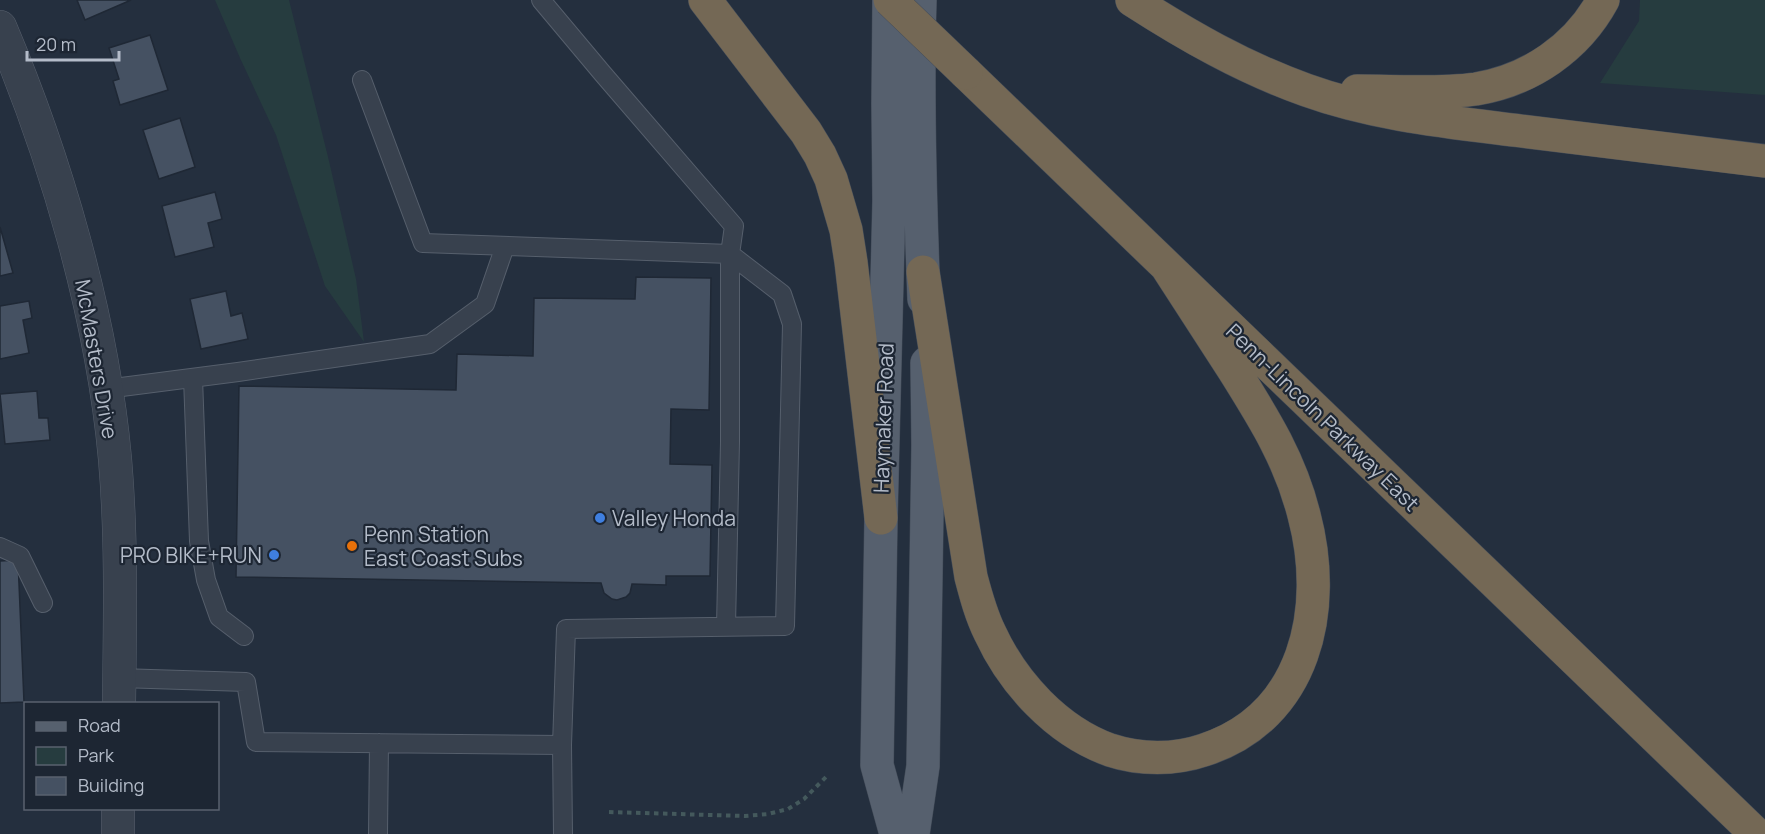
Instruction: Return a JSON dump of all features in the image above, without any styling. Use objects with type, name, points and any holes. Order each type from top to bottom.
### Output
[{"type":"highway","points":[[705,0],[801,124],[820,155],[840,204],[851,262],[880,518]]},
{"type":"highway","name":"Penn-Lincoln Parkway East","points":[[890,0],[1756,834]]},
{"type":"highway","points":[[1132,0],[1223,55],[1308,91],[1350,104],[1440,121],[1765,161]]},
{"type":"highway","points":[[1308,91],[1447,91],[1476,89],[1500,84],[1522,76],[1562,50],[1579,35],[1603,0]]},
{"type":"highway","points":[[923,272],[971,577],[989,632],[1002,656],[1033,697],[1070,728],[1110,750],[1152,758],[1196,753],[1218,746],[1239,736],[1266,714],[1287,689],[1298,667],[1306,645],[1313,598],[1313,571],[1305,515],[1284,457],[1269,427],[1167,267]]},
{"type":"main road","name":"Haymaker Road","points":[[890,0],[889,231],[880,518],[877,765],[896,834]]},
{"type":"main road","name":"Haymaker Road","points":[[913,834],[923,766],[928,445],[919,104],[920,0]]},
{"type":"street","name":"McMasters Drive","points":[[0,27],[34,113],[66,216],[92,317],[106,389],[115,457],[119,521],[119,691]]},
{"type":"street","points":[[118,810],[118,834]]},
{"type":"lane","points":[[541,0],[734,226],[730,254],[730,442],[726,626]]},
{"type":"lane","points":[[362,80],[423,243],[730,254],[782,294],[792,324],[785,626],[566,629],[562,745],[563,834]]},
{"type":"lane","points":[[106,389],[430,344],[485,304],[505,246]]},
{"type":"lane","points":[[194,378],[199,541],[206,580],[219,616],[244,636]]},
{"type":"lane","points":[[0,547],[20,556],[43,603]]},
{"type":"lane","points":[[119,691],[246,682],[256,742],[562,745]]},
{"type":"lane","points":[[378,834],[379,743]]},
{"type":"path","points":[[609,812],[745,816],[768,814],[788,809],[804,800],[827,776]]},
{"type":"green space","points":[[215,0],[289,0],[356,279],[364,342],[325,286],[276,135]]},
{"type":"green space","points":[[1640,0],[1765,0],[1765,95],[1600,83],[1639,21]]},
{"type":"building","points":[[77,0],[131,0],[85,20]]},
{"type":"building","points":[[150,35],[168,90],[120,105],[113,81],[119,79],[109,48]]},
{"type":"building","points":[[180,118],[195,167],[159,179],[143,130]]},
{"type":"building","points":[[215,192],[222,219],[208,223],[214,247],[175,257],[162,206]]},
{"type":"building","points":[[0,227],[13,273],[0,276]]},
{"type":"building","points":[[636,277],[711,278],[709,410],[671,409],[670,464],[712,465],[710,576],[666,576],[666,585],[632,584],[630,593],[617,600],[604,593],[601,583],[236,577],[239,386],[456,390],[457,354],[533,356],[534,298],[635,299]]},
{"type":"building","points":[[226,291],[231,316],[242,313],[248,339],[201,349],[190,299]]},
{"type":"building","points":[[29,301],[32,318],[23,320],[29,353],[0,359],[0,306]]},
{"type":"building","points":[[37,391],[39,418],[48,418],[50,440],[5,444],[0,394]]},
{"type":"building","points":[[18,560],[24,702],[0,703],[0,561]]},
{"type":"place","name":"Valley Honda","points":[[600,518]]},
{"type":"place","name":"Penn Station East Coast Subs","points":[[352,546]]},
{"type":"place","name":"PRO BIKE+RUN","points":[[274,555]]}]
